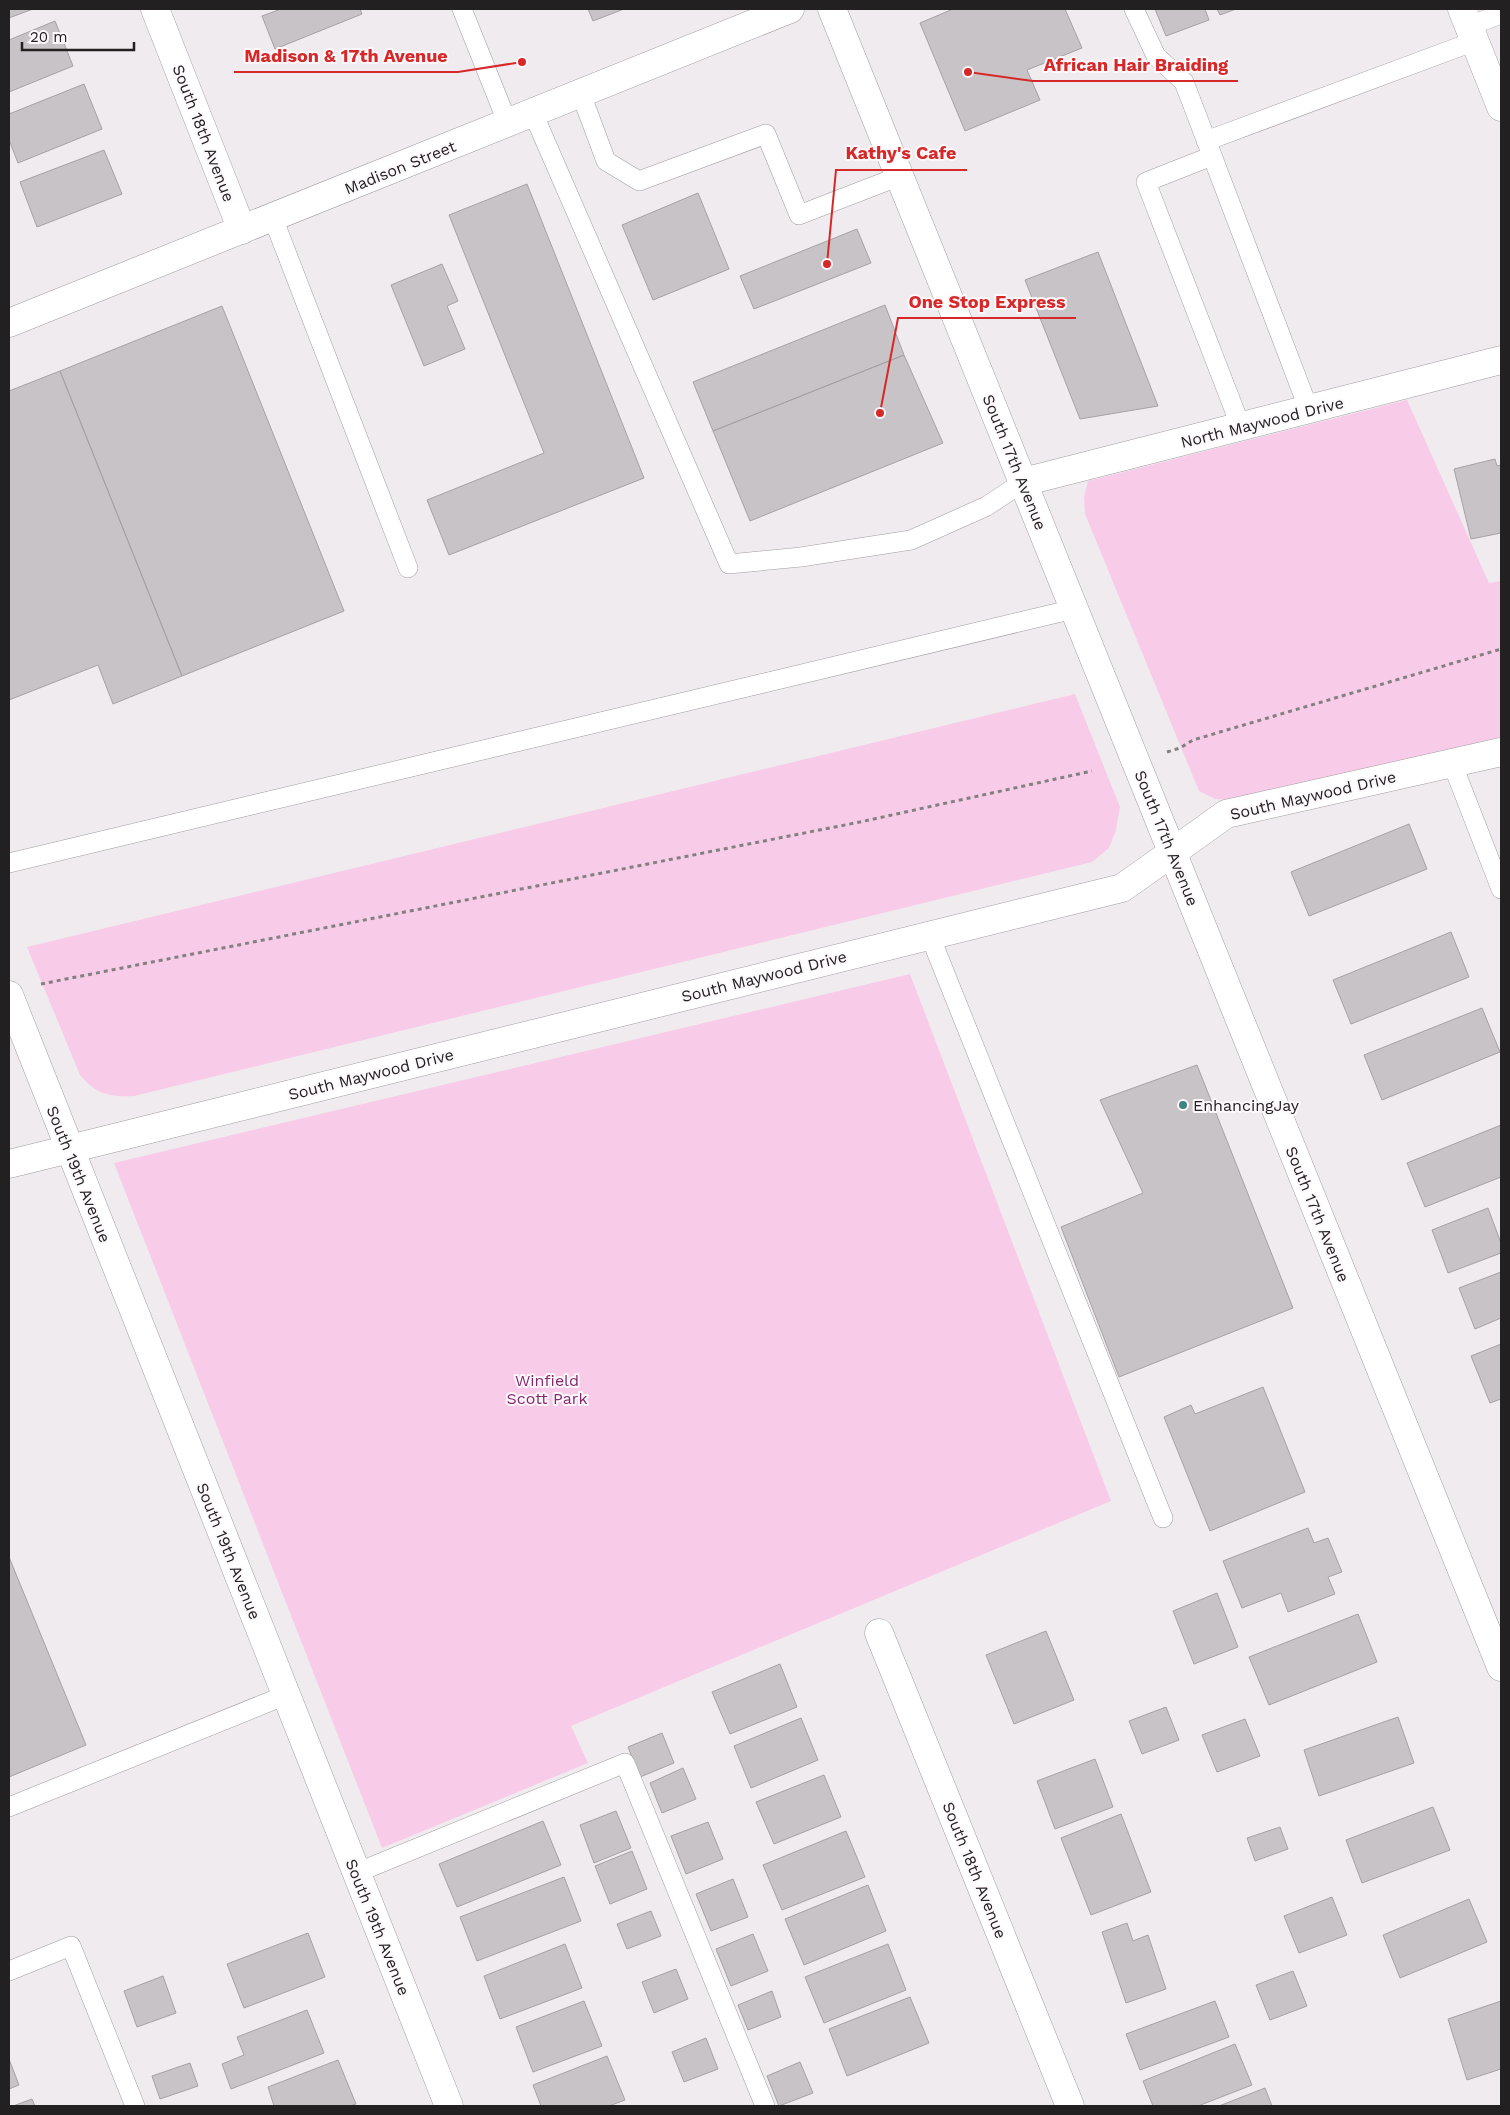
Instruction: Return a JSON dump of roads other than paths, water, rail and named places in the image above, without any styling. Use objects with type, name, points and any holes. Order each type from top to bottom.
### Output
[{"type":"street","name":"South 18th Avenue","points":[[155,9],[242,230]]},
{"type":"street","name":"South 17th Avenue","points":[[832,9],[1501,1667]]},
{"type":"street","name":"Madison Street","points":[[9,323],[581,94],[774,12]]},
{"type":"street","points":[[1469,25],[1501,107]]},
{"type":"street","name":"North Maywood Drive","points":[[1023,482],[1501,360]]},
{"type":"street","name":"South Maywood Drive","points":[[9,1164],[1122,888],[1226,814],[1501,752]]},
{"type":"street","name":"South 19th Avenue","points":[[9,995],[449,2106]]},
{"type":"street","name":"South 18th Avenue","points":[[879,1633],[1070,2106]]},
{"type":"lane","points":[[462,9],[520,118],[729,564],[801,557],[911,540],[987,506],[1023,482]]},
{"type":"lane","points":[[1134,9],[1156,56],[1184,82],[1308,410]]},
{"type":"lane","points":[[1241,427],[1146,182],[1209,148],[1469,25],[1501,14]]},
{"type":"lane","points":[[581,94],[606,161],[639,181],[766,134],[799,215],[900,176]]},
{"type":"lane","points":[[273,218],[408,568]]},
{"type":"lane","points":[[9,863],[1074,609]]},
{"type":"lane","points":[[1452,763],[1501,889]]},
{"type":"lane","points":[[930,936],[1163,1518]]},
{"type":"lane","points":[[9,1807],[286,1695]]},
{"type":"lane","points":[[356,1873],[625,1763],[765,2106]]},
{"type":"lane","points":[[9,1971],[71,1946],[135,2106]]},
{"type":"place","name":"Madison & 17th Avenue","points":[[522,62]]},
{"type":"place","name":"African Hair Braiding","points":[[968,72]]},
{"type":"place","name":"Kathy's Cafe","points":[[827,264]]},
{"type":"place","name":"One Stop Express","points":[[880,413]]},
{"type":"place","name":"EnhancingJay","points":[[1183,1105]]},
{"type":"park label","name":"Winfield Scott Park","points":[[547,1389]]}]
